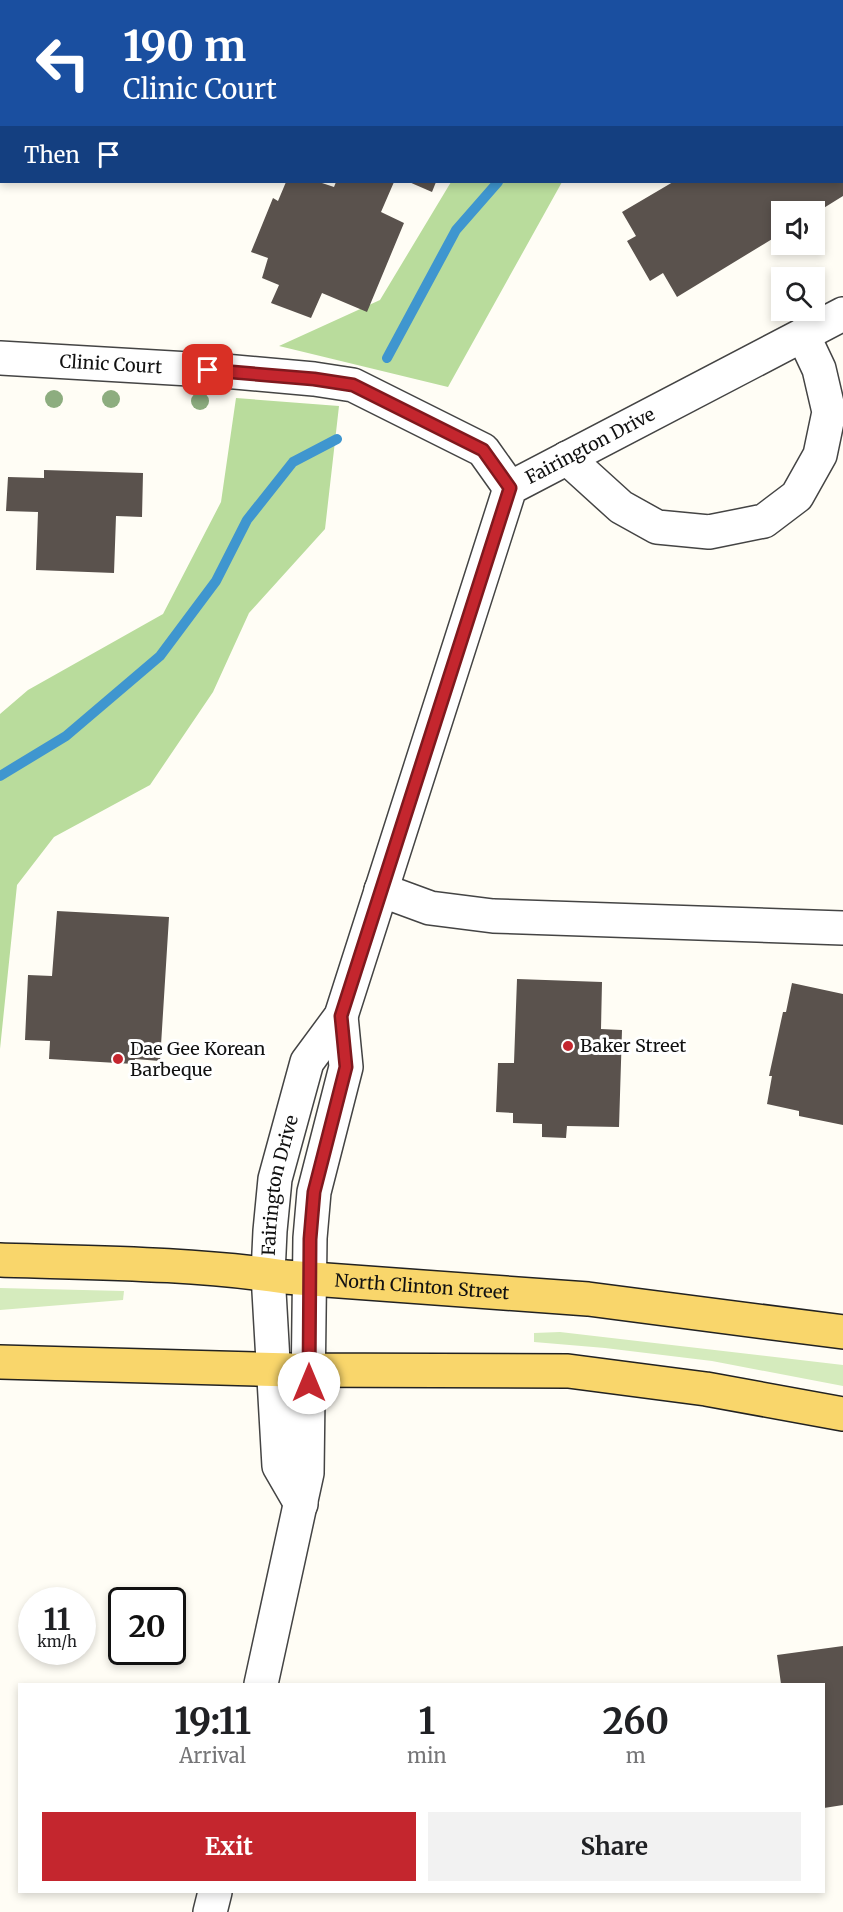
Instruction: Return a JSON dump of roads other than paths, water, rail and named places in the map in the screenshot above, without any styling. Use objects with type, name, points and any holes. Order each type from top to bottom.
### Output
[{"type":"main road","name":"North Clinton Street","points":[[0,1260],[146,1265],[588,1299],[843,1332]]},
{"type":"main road","points":[[0,1362],[275,1370],[568,1371],[706,1389],[843,1414]]},
{"type":"street","name":"Fairington Drive","points":[[301,1504],[279,1466],[268,1274],[275,1179],[307,1062],[341,1016],[510,488],[843,314]]},
{"type":"street","points":[[567,458],[621,507],[657,527],[709,532],[764,520],[796,496],[820,455],[829,412],[819,369],[803,335]]},
{"type":"street","name":"Clinic Court","points":[[0,358],[224,371],[353,385],[483,450],[510,488]]},
{"type":"street","points":[[381,890],[430,908],[493,916],[843,928]]},
{"type":"street","name":"Fairington Drive","points":[[261,1683],[307,1473],[310,1278],[314,1192],[346,1067],[341,1016]]},
{"type":"street","points":[[210,1912],[215,1893]]},
{"type":"waterway","points":[[387,358],[456,230],[497,183]]},
{"type":"waterway","points":[[0,776],[66,736],[160,656],[216,581],[247,520],[293,462],[337,439]]},
{"type":"place","name":"Baker Street","points":[[568,1046]]},
{"type":"place","name":"Dae Gee Korean Barbeque","points":[[118,1059]]}]
